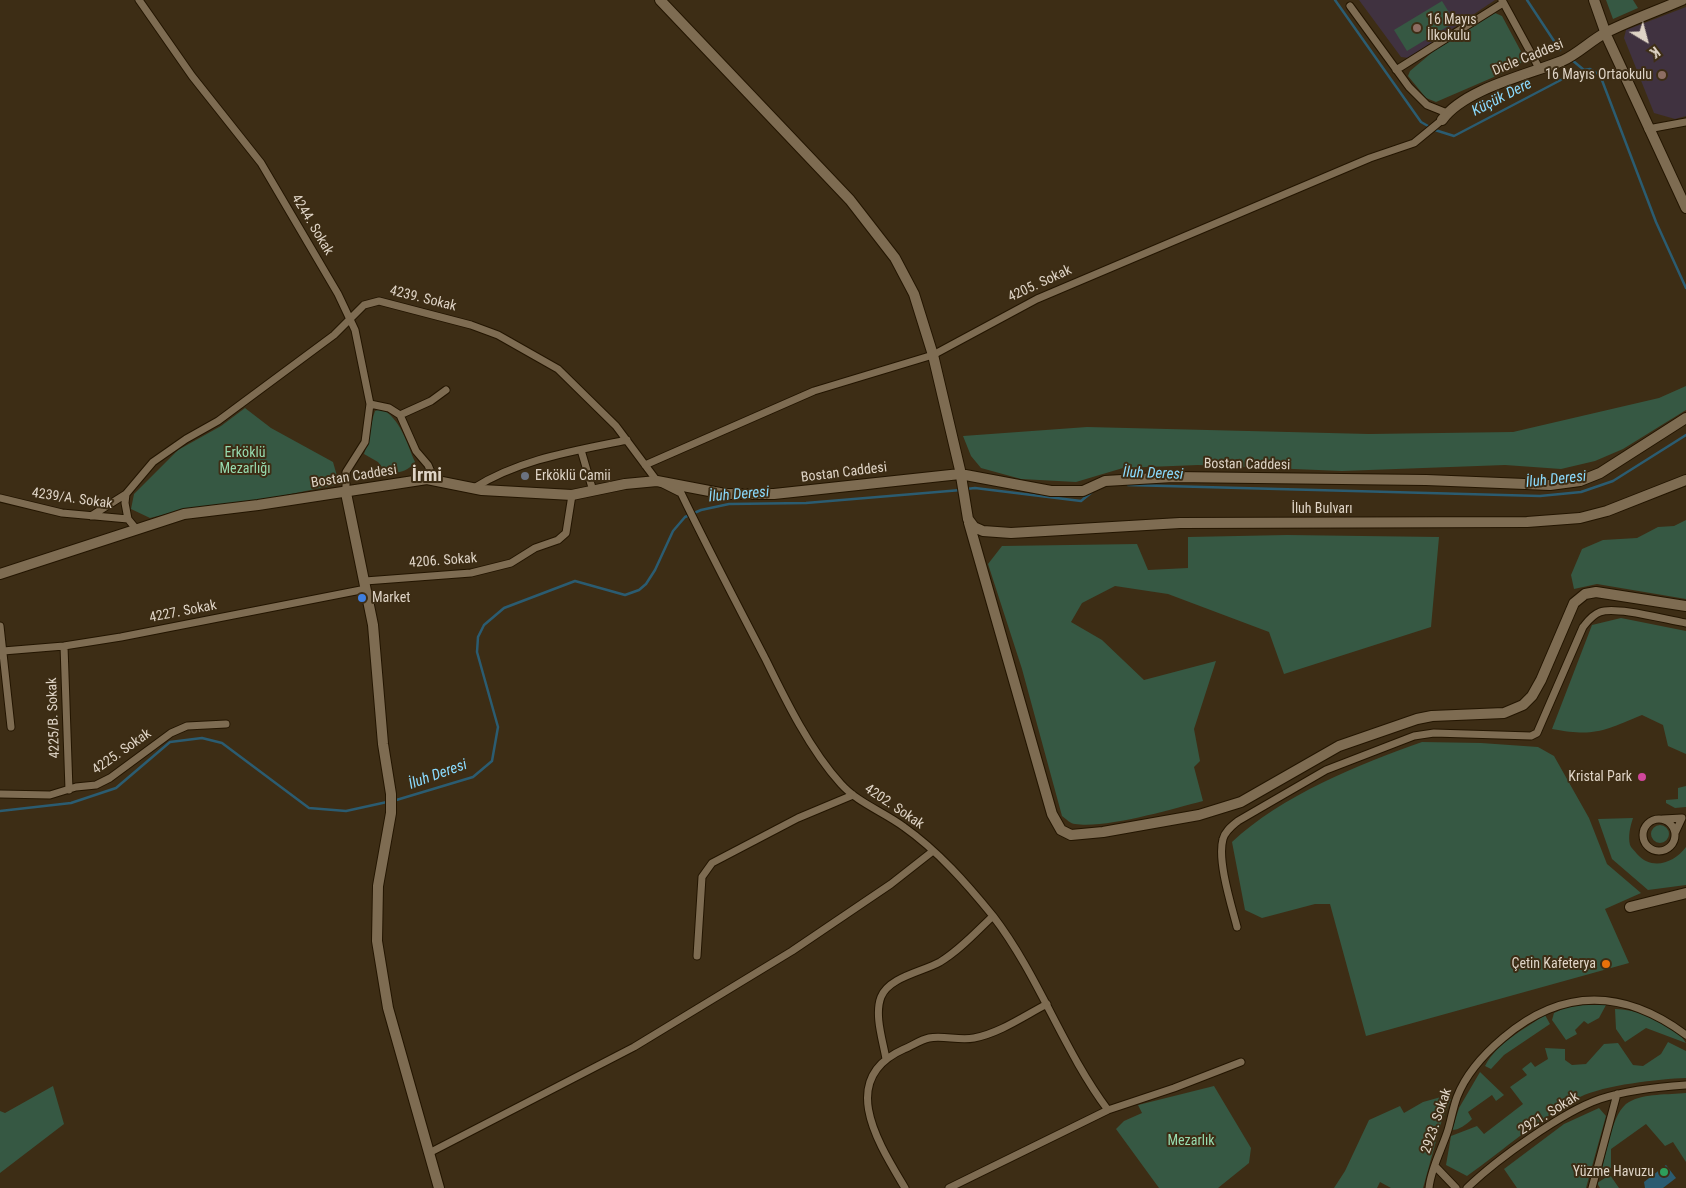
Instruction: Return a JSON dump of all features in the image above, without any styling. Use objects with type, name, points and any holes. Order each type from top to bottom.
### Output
[{"type":"street","name":"4244. Sokak","points":[[138,0],[192,76],[261,163],[311,246],[355,330],[370,404],[364,442],[346,472],[346,493]]},
{"type":"street","points":[[660,0],[850,200],[883,240],[914,294],[933,354],[961,477],[967,514],[1052,814],[1057,824],[1071,835],[1083,835],[1145,825],[1228,807],[1242,802],[1339,746],[1417,719],[1432,716],[1489,715],[1516,709],[1528,701],[1537,687],[1574,603],[1585,594],[1596,592],[1686,606]]},
{"type":"street","points":[[1594,0],[1606,33],[1648,129],[1682,188],[1686,208]]},
{"type":"street","name":"Dicle Caddesi","points":[[1445,116],[1467,99],[1539,68],[1562,61],[1606,33],[1682,0]]},
{"type":"street","points":[[1396,70],[1502,1],[1539,68]]},
{"type":"street","points":[[1350,6],[1396,70],[1427,105],[1445,116]]},
{"type":"street","name":"4205. Sokak","points":[[645,465],[814,391],[933,354],[998,319],[1076,281],[1370,158],[1414,143],[1445,116]]},
{"type":"street","points":[[1648,129],[1686,122]]},
{"type":"street","name":"4239. Sokak","points":[[91,516],[126,494],[153,462],[186,438],[218,421],[334,335],[364,305],[379,301],[471,325],[498,335],[558,369],[596,405],[627,440],[657,481],[681,492],[689,509]]},
{"type":"street","points":[[400,415],[431,401],[446,390]]},
{"type":"street","points":[[370,404],[389,408],[400,415],[416,451],[428,465],[434,479]]},
{"type":"street","name":"Bostan Caddesi","points":[[0,574],[137,530],[156,521],[184,514],[346,493],[434,479],[474,488],[504,492],[572,495],[657,481],[725,494],[774,494],[961,477],[1051,491],[1083,491],[1105,481],[1173,478],[1426,480],[1550,485],[1580,481],[1600,473],[1686,418]]},
{"type":"street","points":[[474,488],[498,473],[545,458],[627,440]]},
{"type":"street","points":[[581,450],[593,491]]},
{"type":"street","name":"İluh Bulvarı","points":[[967,514],[974,527],[993,533],[1180,523],[1527,522],[1580,518],[1686,480]]},
{"type":"street","points":[[346,493],[366,585],[372,625],[383,744],[391,794],[390,812],[378,886],[377,941],[388,1008],[439,1188]]},
{"type":"street","points":[[126,494],[124,503],[128,519]]},
{"type":"street","name":"4206. Sokak","points":[[366,585],[471,573],[511,563],[535,548],[558,540],[566,533],[572,495]]},
{"type":"street","name":"4239/A. Sokak","points":[[0,498],[53,512],[128,519],[137,530]]},
{"type":"street","name":"4202. Sokak","points":[[689,509],[788,704],[824,761],[841,784],[853,795],[905,827],[934,851],[993,916],[1031,972],[1091,1087],[1108,1110]]},
{"type":"street","name":"4227. Sokak","points":[[3,651],[64,646],[140,633],[366,585]]},
{"type":"street","points":[[1237,927],[1225,874],[1222,844],[1228,830],[1238,821],[1326,770],[1414,736],[1434,733],[1531,736],[1537,733],[1583,628],[1589,619],[1599,612],[1613,610],[1686,623]]},
{"type":"street","points":[[0,626],[11,727]]},
{"type":"street","name":"4225/B. Sokak","points":[[64,646],[68,790]]},
{"type":"street","name":"4225. Sokak","points":[[0,794],[50,795],[96,786],[110,778],[165,737],[187,726],[226,724]]},
{"type":"street","points":[[697,956],[702,877],[712,863],[798,818],[853,795]]},
{"type":"street","points":[[1684,817],[1675,833],[1673,843],[1666,850],[1656,851],[1647,846],[1643,831],[1650,822],[1660,819],[1684,817]]},
{"type":"street","points":[[1660,819],[1670,824],[1675,833]]},
{"type":"street","points":[[429,1153],[634,1047],[792,951],[891,884],[934,851]]},
{"type":"street","points":[[1630,907],[1686,893]]},
{"type":"street","points":[[886,1059],[879,1012],[881,998],[886,988],[899,980],[941,962],[962,946],[993,916]]},
{"type":"street","name":"2923. Sokak","points":[[1429,1188],[1457,1097],[1475,1066],[1490,1049],[1509,1033],[1545,1010],[1574,1000],[1607,1000],[1642,1009],[1669,1022],[1686,1035]]},
{"type":"street","points":[[905,1188],[881,1147],[867,1110],[867,1094],[870,1085],[886,1059],[930,1038],[960,1039],[988,1034],[1047,1004]]},
{"type":"street","points":[[949,1188],[1108,1110],[1174,1088],[1242,1062]]},
{"type":"street","name":"2921. Sokak","points":[[1467,1188],[1481,1175],[1581,1107],[1617,1094],[1651,1088],[1686,1085]]},
{"type":"street","points":[[1592,1188],[1617,1094]]},
{"type":"street","points":[[1435,1166],[1456,1188]]},
{"type":"shaded area","name":"16 Mayıs İlkokulu","points":[[1359,0],[1495,0],[1409,58],[1401,57]]},
{"type":"shaded area","name":"16 Mayıs Ortaokulu","points":[[1686,7],[1686,116],[1675,119],[1654,113],[1624,38],[1626,30]]},
{"type":"green space","points":[[1606,0],[1633,0],[1638,8],[1613,19]]},
{"type":"green space","points":[[1442,1],[1455,22],[1407,51],[1394,30]]},
{"type":"green space","points":[[1495,13],[1502,16],[1525,59],[1517,67],[1436,102],[1426,98],[1408,76],[1410,71],[1435,50]]},
{"type":"green space","points":[[1686,386],[1686,410],[1623,449],[1595,461],[1561,469],[1505,465],[1342,471],[1198,465],[1123,468],[1076,482],[1021,479],[981,468],[971,456],[963,436],[1087,427],[1369,434],[1513,432],[1659,398]]},
{"type":"green space","name":"Erköklü Mezarlığı","points":[[245,408],[271,428],[333,462],[337,476],[335,485],[242,504],[186,509],[150,518],[131,509],[134,494],[178,450],[221,426]]},
{"type":"green space","points":[[381,409],[388,413],[398,425],[415,462],[402,472],[386,472],[378,462],[364,454],[375,411]]},
{"type":"green space","points":[[1686,520],[1686,599],[1597,584],[1574,589],[1571,575],[1582,549],[1603,540],[1637,538],[1658,527],[1674,526]]},
{"type":"green space","points":[[1287,535],[1439,537],[1431,627],[1284,674],[1269,632],[1168,594],[1115,586],[1082,603],[1071,622],[1102,640],[1144,680],[1216,661],[1194,729],[1200,761],[1194,767],[1203,801],[1103,824],[1075,824],[1067,820],[1062,816],[1022,669],[988,564],[1002,546],[1137,544],[1148,570],[1188,568],[1188,537]]},
{"type":"green space","points":[[1621,618],[1686,631],[1686,754],[1668,746],[1663,725],[1642,715],[1608,729],[1598,731],[1579,732],[1552,729],[1592,625]]},
{"type":"green space","points":[[1422,742],[1481,743],[1538,747],[1554,756],[1589,818],[1607,864],[1641,893],[1605,909],[1629,963],[1366,1036],[1330,904],[1315,904],[1262,918],[1245,910],[1232,842],[1252,825],[1297,796],[1347,771]]},
{"type":"green space","points":[[1686,786],[1686,807],[1675,808],[1666,803],[1666,800],[1678,799],[1678,788]]},
{"type":"green space","points":[[1633,818],[1629,838],[1630,845],[1643,859],[1649,862],[1663,863],[1681,853],[1686,847],[1686,885],[1648,890],[1612,859],[1598,819]]},
{"type":"green space","points":[[1660,825],[1666,828],[1669,834],[1666,840],[1660,843],[1654,840],[1651,834],[1654,828]]},
{"type":"green space","points":[[1606,1005],[1599,1018],[1588,1024],[1584,1021],[1575,1030],[1577,1034],[1566,1040],[1552,1020],[1554,1013],[1567,1007]]},
{"type":"green space","points":[[1615,1009],[1655,1018],[1673,1029],[1686,1043],[1646,1028],[1625,1042],[1616,1029]]},
{"type":"green space","points":[[1545,1015],[1550,1024],[1504,1055],[1491,1069],[1485,1066],[1496,1050],[1504,1043]]},
{"type":"green space","points":[[1668,1042],[1686,1051],[1686,1078],[1632,1083],[1590,1093],[1551,1114],[1467,1176],[1446,1165],[1451,1136],[1477,1126],[1484,1134],[1523,1104],[1510,1087],[1527,1075],[1522,1069],[1531,1062],[1535,1067],[1548,1059],[1545,1048],[1565,1049],[1565,1060],[1572,1065],[1586,1064],[1604,1044],[1618,1043],[1633,1065],[1643,1066],[1661,1054]]},
{"type":"green space","points":[[1480,1072],[1504,1095],[1496,1101],[1492,1095],[1468,1112],[1472,1119],[1470,1121],[1460,1128],[1452,1130],[1459,1108]]},
{"type":"green space","points":[[53,1086],[64,1124],[0,1173],[0,1111],[5,1113]]},
{"type":"green space","name":"Mezarlık","points":[[1214,1086],[1251,1148],[1249,1163],[1218,1188],[1159,1188],[1116,1129],[1124,1121],[1142,1113],[1138,1105]]},
{"type":"green space","points":[[1686,1093],[1686,1162],[1673,1142],[1665,1146],[1646,1124],[1611,1149],[1611,1168],[1601,1173],[1614,1124],[1623,1107],[1629,1102],[1642,1097]]},
{"type":"green space","points":[[1441,1097],[1451,1099],[1441,1123],[1423,1188],[1391,1188],[1380,1182],[1377,1188],[1334,1188],[1345,1171],[1369,1120],[1400,1106],[1404,1113],[1423,1102]]},
{"type":"green space","points":[[1599,1108],[1606,1116],[1586,1188],[1517,1188],[1504,1169],[1564,1124]]},
{"type":"green space","points":[[1610,1175],[1619,1188],[1600,1188],[1597,1183]]},
{"type":"water","name":"Yüzme Havuzu","points":[[1666,1165],[1676,1178],[1663,1188],[1645,1188],[1644,1182]]},
{"type":"waterway","name":"Küçük Dere","points":[[1335,0],[1421,122],[1435,130],[1454,136],[1578,71],[1590,69],[1600,75],[1656,222],[1686,288]]},
{"type":"waterway","points":[[1527,0],[1560,50]]},
{"type":"waterway","points":[[1572,60],[1584,70]]},
{"type":"waterway","name":"İluh Deresi","points":[[1128,485],[1540,496],[1581,492],[1613,481],[1686,435]]},
{"type":"waterway","name":"İluh Deresi","points":[[966,489],[975,488],[1081,501],[1092,492]]},
{"type":"waterway","name":"İluh Deresi","points":[[393,801],[473,777],[492,761],[498,727],[477,652],[478,637],[484,625],[504,608],[575,581],[625,595],[639,590],[646,584],[655,570],[673,531],[685,517],[701,510],[729,504],[806,503],[961,490]]},
{"type":"waterway","name":"İluh Deresi","points":[[0,811],[71,803],[116,788],[170,742],[202,738],[222,743],[309,808],[346,811],[387,802]]},
{"type":"place","name":"16 Mayıs İlkokulu","points":[[1417,28]]},
{"type":"place","name":"16 Mayıs Ortaokulu","points":[[1662,75]]},
{"type":"place","name":"Erköklü Camii","points":[[525,476]]},
{"type":"place","name":"Market","points":[[362,598]]},
{"type":"place","name":"Kristal Park","points":[[1642,777]]},
{"type":"place","name":"Çetin Kafeterya","points":[[1606,964]]},
{"type":"place","name":"Yüzme Havuzu","points":[[1664,1172]]},
{"type":"district","name":"İrmi","points":[[427,476]]}]
